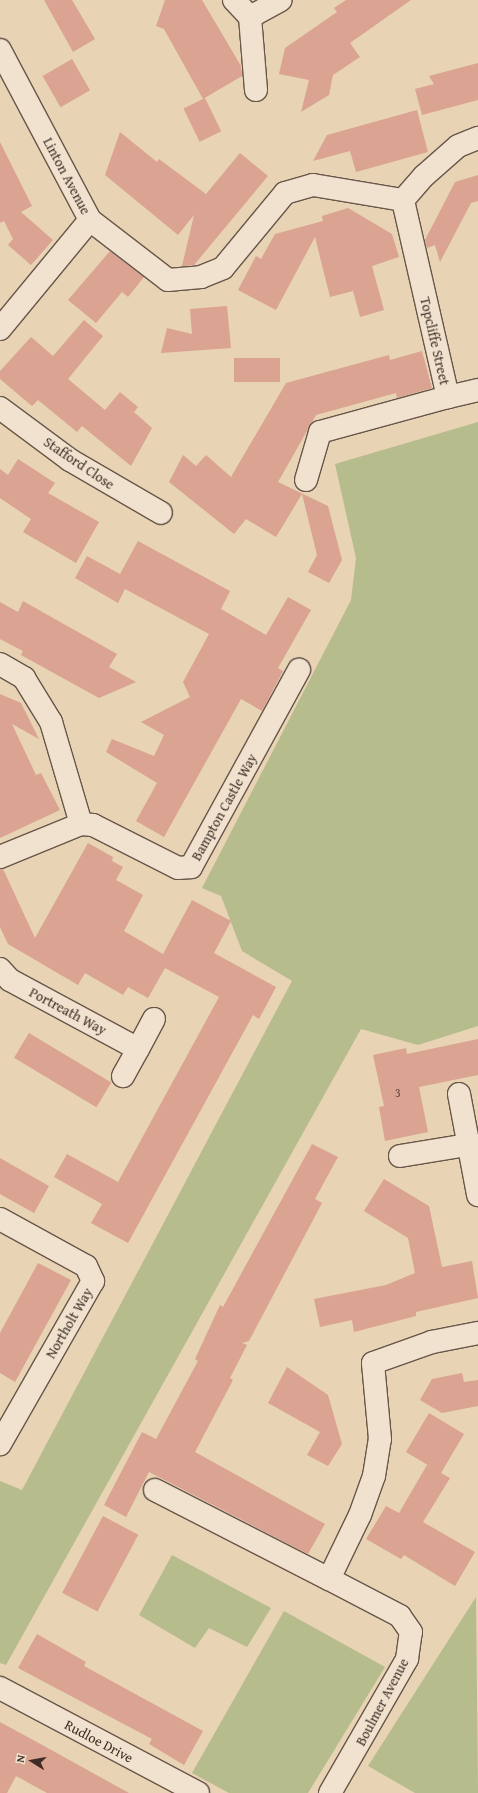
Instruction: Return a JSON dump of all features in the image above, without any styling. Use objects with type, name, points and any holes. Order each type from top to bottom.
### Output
[{"type":"street","points":[[234,0],[250,17],[256,90]]},
{"type":"street","points":[[250,17],[281,0]]},
{"type":"street","name":"Linton Avenue","points":[[0,50],[90,220],[0,329]]},
{"type":"street","points":[[90,220],[168,280],[201,277],[224,268],[285,193],[313,185],[404,200],[424,176],[458,146],[478,138]]},
{"type":"street","name":"Topcliffe Street","points":[[306,480],[320,432],[448,397],[404,200]]},
{"type":"street","points":[[448,397],[478,390]]},
{"type":"street","name":"Stafford Close","points":[[0,408],[70,460],[161,513]]},
{"type":"street","points":[[0,664],[24,678],[51,722],[81,824],[0,857]]},
{"type":"street","name":"Bampton Castle Way","points":[[81,824],[93,825],[178,868],[192,867],[299,670]]},
{"type":"street","name":"Portreath Way","points":[[0,969],[10,980],[138,1049]]},
{"type":"street","points":[[123,1076],[154,1019]]},
{"type":"street","points":[[459,1094],[467,1145],[478,1195]]},
{"type":"street","points":[[400,1156],[467,1145]]},
{"type":"street","name":"Northolt Way","points":[[0,1219],[86,1266],[93,1281],[0,1444]]},
{"type":"street","points":[[329,1579],[360,1515],[374,1476],[380,1439],[373,1363],[432,1342],[478,1332]]},
{"type":"street","name":"Boulmer Avenue","points":[[155,1490],[400,1616],[412,1632],[407,1659],[330,1793]]},
{"type":"street","name":"Rudloe Drive","points":[[0,1688],[165,1786],[198,1793]]},
{"type":"green space","points":[[478,422],[478,1026],[418,1045],[361,1029],[6,1665],[0,1663],[0,1481],[22,1490],[292,981],[242,951],[221,896],[202,888],[351,600],[356,558],[335,464]]},
{"type":"green space","points":[[172,1555],[271,1608],[247,1647],[209,1628],[195,1648],[139,1615]]},
{"type":"green space","points":[[476,1597],[478,1793],[415,1793],[368,1766]]},
{"type":"green space","points":[[284,1611],[385,1667],[308,1793],[229,1793],[192,1773]]},
{"type":"building","points":[[44,0],[72,0],[95,39],[73,52]]},
{"type":"building","points":[[165,0],[202,0],[241,66],[242,76],[203,99],[164,29],[156,26]]},
{"type":"building","points":[[346,0],[411,0],[350,43],[360,57],[333,75],[329,95],[301,112],[309,80],[279,74],[285,48],[337,12],[334,8]]},
{"type":"building","points":[[72,59],[90,90],[61,107],[43,76]]},
{"type":"building","points":[[478,63],[478,100],[422,115],[415,89],[434,84],[429,76]]},
{"type":"building","points":[[205,98],[221,131],[200,142],[183,109]]},
{"type":"building","points":[[417,110],[428,152],[356,172],[350,151],[313,161],[327,135]]},
{"type":"building","points":[[120,132],[157,162],[159,159],[206,194],[240,153],[268,176],[194,265],[182,266],[194,215],[178,235],[105,175]]},
{"type":"building","points":[[0,142],[32,206],[21,212],[53,240],[31,265],[8,245],[13,239],[4,221],[0,223]]},
{"type":"building","points":[[478,175],[478,201],[471,203],[440,262],[435,245],[427,248],[425,240],[455,182]]},
{"type":"building","points":[[348,208],[392,234],[399,257],[372,266],[384,310],[360,317],[353,291],[330,297],[315,237],[276,310],[238,290],[256,256],[261,259],[275,234],[323,221],[322,216]]},
{"type":"building","points":[[110,251],[144,277],[128,297],[122,292],[96,323],[68,300]]},
{"type":"building","points":[[227,306],[231,348],[161,353],[167,328],[192,334],[190,309]]},
{"type":"building","points":[[84,320],[103,336],[68,379],[105,410],[120,392],[138,407],[134,412],[152,428],[131,466],[82,426],[77,432],[38,400],[32,406],[0,379],[0,371],[31,337],[53,356]]},
{"type":"building","points":[[422,351],[432,388],[397,398],[396,393],[316,415],[278,482],[328,506],[342,560],[329,583],[308,572],[317,555],[302,494],[276,537],[246,519],[234,534],[169,482],[183,455],[196,466],[206,455],[231,477],[286,383],[389,355],[390,360]]},
{"type":"building","points":[[234,358],[280,358],[280,382],[234,382]]},
{"type":"building","points":[[18,459],[55,483],[48,493],[99,522],[76,563],[23,532],[31,519],[0,498],[0,469],[8,475]]},
{"type":"building","points":[[138,541],[230,591],[221,609],[266,635],[288,597],[311,610],[278,668],[283,671],[262,711],[241,699],[164,837],[136,821],[157,783],[106,752],[112,739],[154,756],[164,735],[141,722],[190,697],[183,682],[209,634],[125,589],[118,603],[75,578],[87,556],[120,574]]},
{"type":"building","points":[[23,601],[117,654],[109,667],[136,682],[99,698],[21,655],[23,651],[0,639],[0,602],[18,612]]},
{"type":"building","points":[[0,694],[21,703],[39,739],[12,724],[36,775],[41,773],[60,810],[0,838]]},
{"type":"building","points":[[88,843],[113,857],[112,861],[123,867],[116,880],[143,895],[124,931],[163,954],[192,900],[231,921],[214,953],[276,987],[259,1019],[253,1015],[128,1243],[91,1223],[102,1204],[54,1177],[67,1154],[118,1182],[219,997],[165,968],[148,998],[128,987],[123,995],[85,973],[78,985],[8,944],[0,927],[0,869],[3,869],[35,938]]},
{"type":"building","points":[[29,1033],[111,1082],[96,1107],[14,1058]]},
{"type":"building","points":[[478,1039],[478,1075],[419,1087],[428,1132],[385,1141],[379,1107],[384,1106],[373,1055],[406,1048],[407,1054]]},
{"type":"building","points":[[312,1144],[338,1157],[315,1199],[322,1203],[249,1341],[242,1343],[247,1345],[230,1378],[233,1380],[195,1452],[325,1524],[308,1554],[149,1472],[126,1517],[104,1505],[142,1432],[156,1439],[198,1361],[195,1359],[220,1305],[223,1307]]},
{"type":"building","points":[[0,1158],[49,1186],[34,1213],[0,1194]]},
{"type":"building","points":[[384,1179],[429,1206],[442,1267],[472,1261],[478,1298],[416,1312],[416,1316],[354,1332],[352,1320],[320,1327],[314,1299],[386,1285],[415,1273],[408,1238],[364,1211]]},
{"type":"building","points":[[38,1263],[71,1280],[15,1382],[0,1373],[0,1333]]},
{"type":"building","points":[[287,1367],[328,1395],[342,1444],[328,1466],[307,1455],[320,1432],[268,1403]]},
{"type":"building","points":[[462,1373],[464,1382],[478,1380],[478,1406],[442,1413],[420,1400],[432,1379]]},
{"type":"building","points":[[429,1413],[464,1434],[441,1473],[450,1478],[423,1522],[475,1552],[455,1586],[404,1555],[401,1559],[366,1539],[386,1506],[399,1513],[427,1465],[431,1467],[406,1452]]},
{"type":"building","points":[[103,1516],[138,1535],[97,1612],[62,1593]]},
{"type":"building","points":[[37,1634],[86,1662],[84,1666],[203,1731],[184,1765],[149,1744],[152,1739],[18,1668]]},
{"type":"building","points":[[0,1722],[129,1793],[47,1793],[16,1776],[7,1793],[0,1793]]}]
